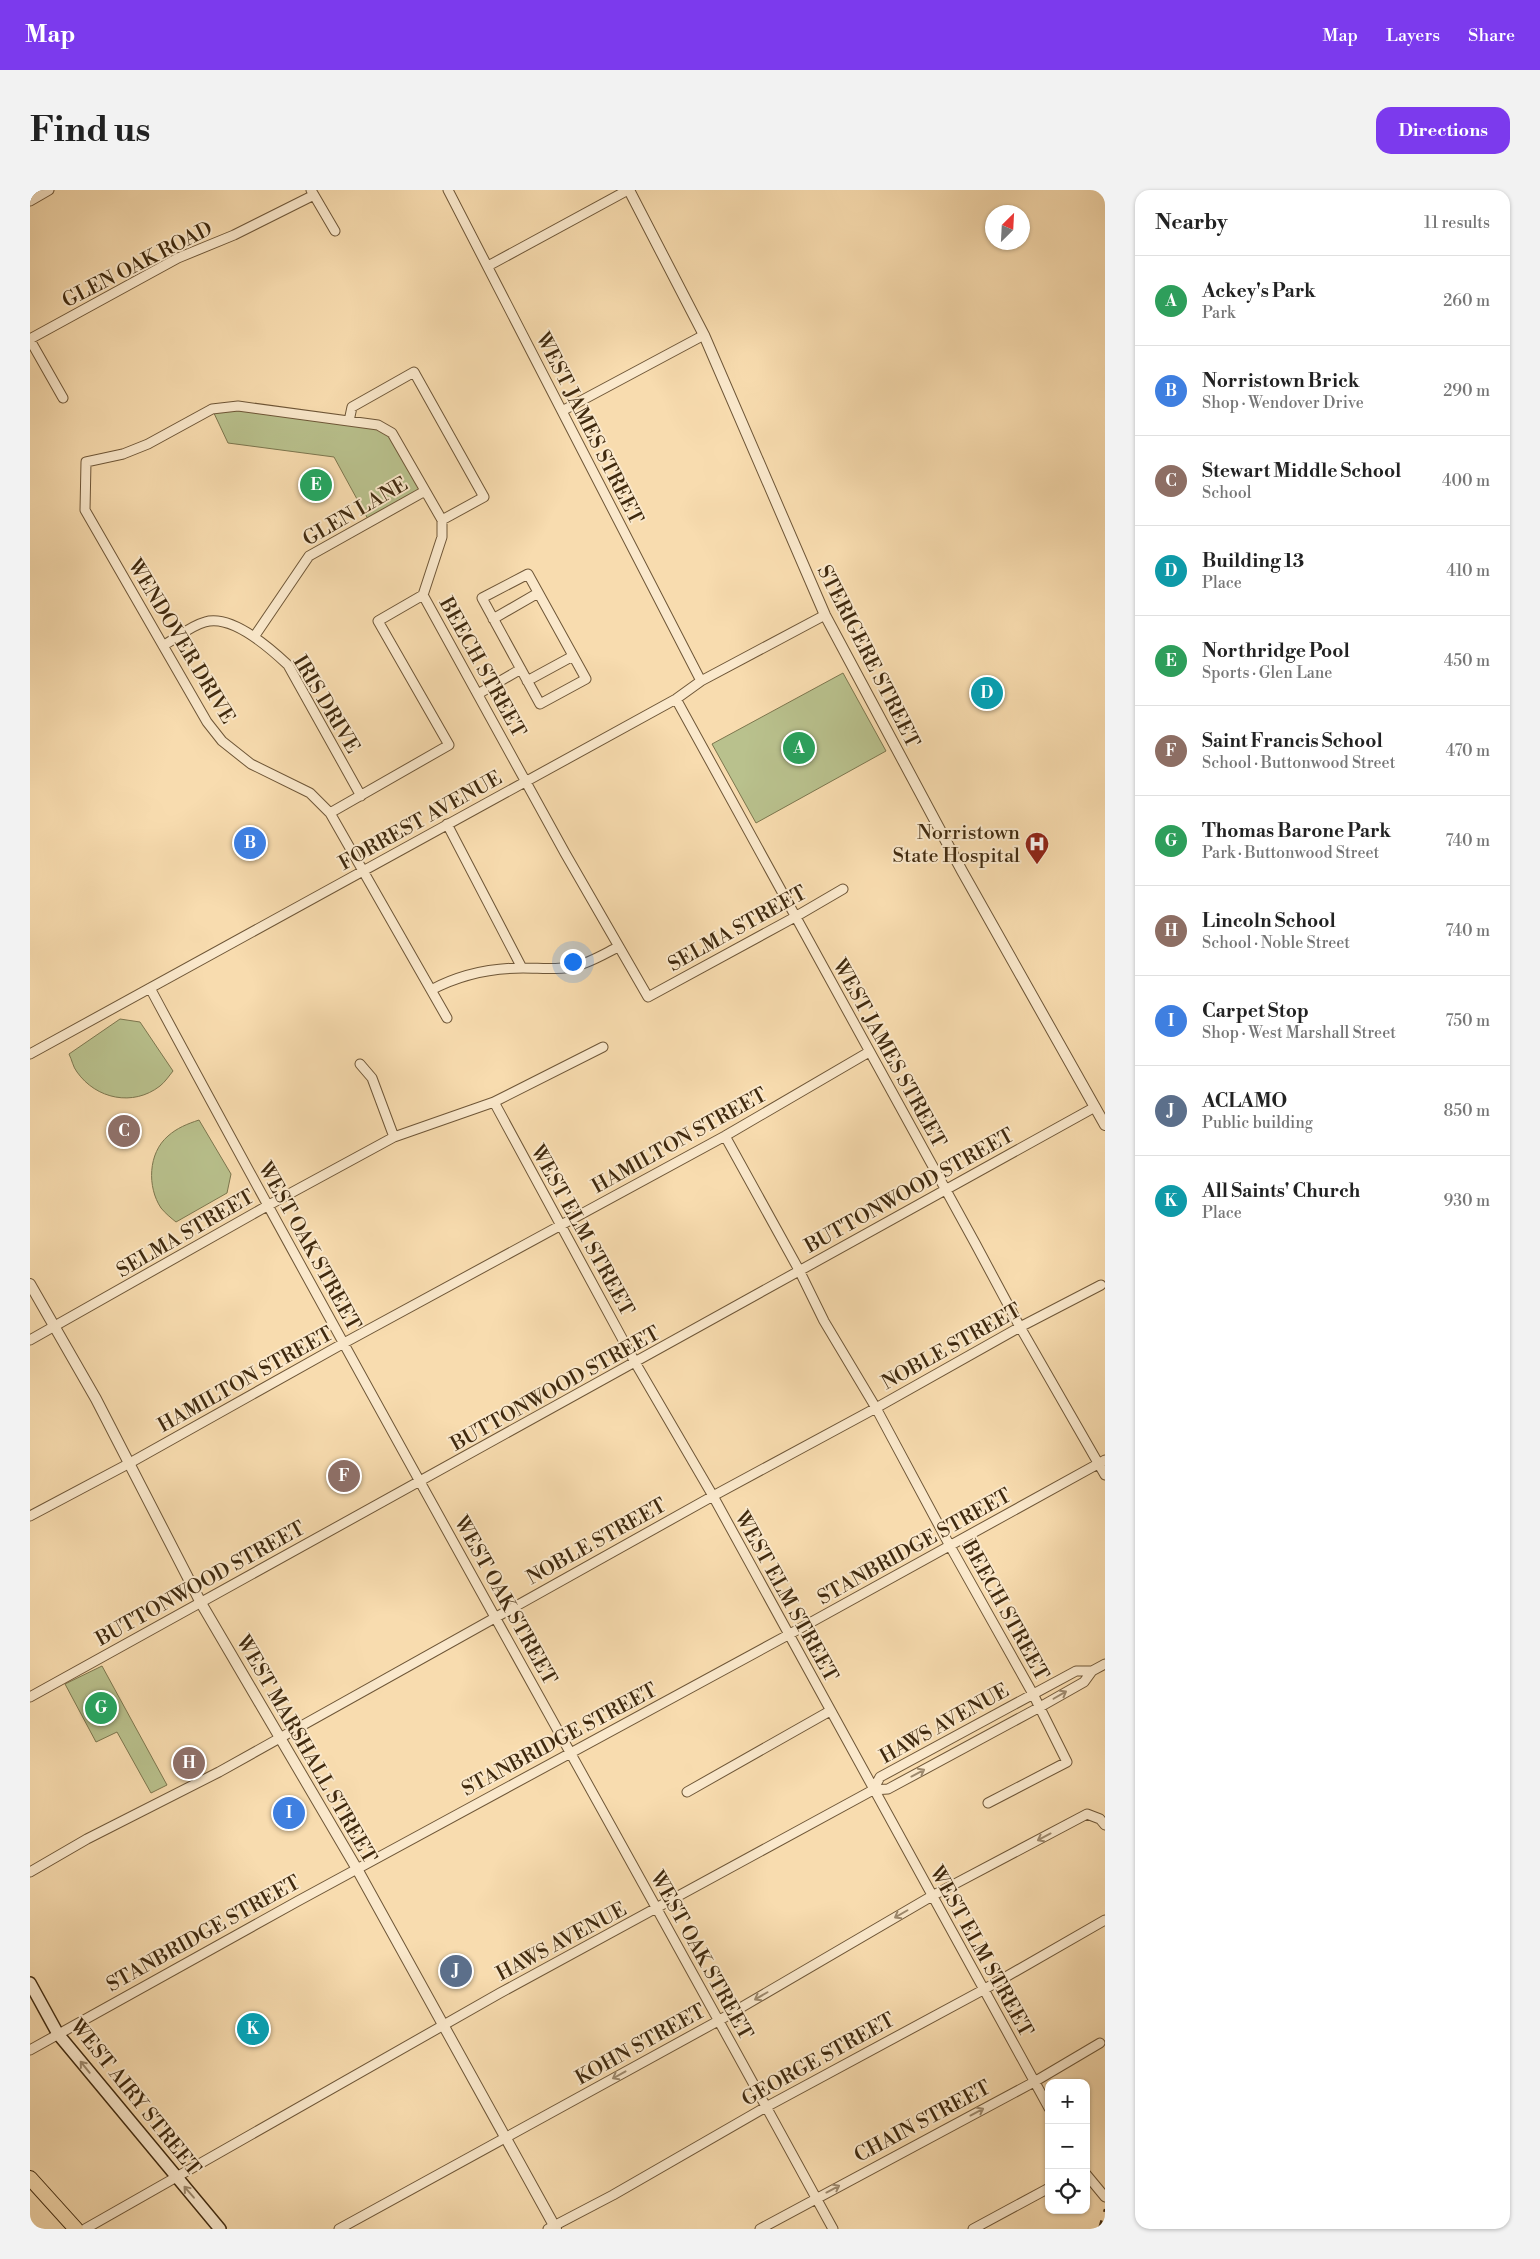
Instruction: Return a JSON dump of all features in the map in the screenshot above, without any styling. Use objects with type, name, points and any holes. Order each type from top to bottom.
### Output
[{"type":"main road","name":"WEST AIRY STREET","points":[[30,1983],[58,2034],[220,2229]]},
{"type":"main road","points":[[30,2178],[76,2229]]},
{"type":"street","points":[[30,201],[49,190]]},
{"type":"street","name":"WEST JAMES STREET","points":[[448,190],[701,681]]},
{"type":"street","points":[[488,266],[628,190]]},
{"type":"street","name":"STERIGERE STREET","points":[[628,190],[704,335],[825,615],[962,871],[1105,1125]]},
{"type":"street","points":[[312,193],[335,231]]},
{"type":"street","name":"GLEN OAK ROAD","points":[[30,339],[178,258],[234,235],[312,193]]},
{"type":"street","points":[[562,411],[704,335]]},
{"type":"street","points":[[30,339],[63,398]]},
{"type":"street","points":[[414,372],[484,497],[442,520],[392,433],[378,425],[349,420],[352,407],[414,372]]},
{"type":"street","name":"WENDOVER DRIVE","points":[[349,420],[238,406],[212,409],[148,444],[123,454],[86,462],[86,510],[207,722],[222,741],[251,764],[310,793],[330,813],[363,871]]},
{"type":"street","name":"GLEN LANE","points":[[254,637],[308,556],[425,491]]},
{"type":"street","name":"BEECH STREET","points":[[442,520],[442,537],[424,595],[618,948],[648,997]]},
{"type":"street","points":[[528,574],[586,679],[540,704],[493,619],[482,598],[528,574]]},
{"type":"street","points":[[493,619],[538,592]]},
{"type":"street","points":[[330,813],[449,745],[378,621],[424,595]]},
{"type":"street","name":"FORREST AVENUE","points":[[30,1054],[676,699],[701,681],[825,615]]},
{"type":"street","name":"IRIS DRIVE","points":[[164,645],[206,622],[239,628],[254,637],[288,665],[361,796]]},
{"type":"street","points":[[527,681],[573,656]]},
{"type":"street","points":[[478,694],[521,669]]},
{"type":"street","name":"WEST JAMES STREET","points":[[676,699],[1020,1327],[1102,1462],[1105,1475]]},
{"type":"street","points":[[448,824],[522,968]]},
{"type":"street","points":[[363,871],[447,1018]]},
{"type":"street","name":"SELMA STREET","points":[[648,997],[843,889]]},
{"type":"street","points":[[431,990],[447,981],[468,974],[522,968],[547,970],[575,966],[618,948]]},
{"type":"street","name":"WEST OAK STREET","points":[[150,988],[267,1206],[833,2229]]},
{"type":"street","name":"SELMA STREET","points":[[30,1340],[267,1206],[394,1137],[494,1102],[603,1047]]},
{"type":"street","name":"HAMILTON STREET","points":[[30,1516],[725,1136],[869,1052]]},
{"type":"street","points":[[360,1064],[372,1078],[394,1137]]},
{"type":"street","name":"WEST ELM STREET","points":[[494,1102],[636,1364],[713,1496],[1045,2101]]},
{"type":"street","name":"BUTTONWOOD STREET","points":[[30,1697],[201,1603],[265,1565],[636,1364],[799,1270],[946,1191],[1095,1107]]},
{"type":"street","name":"BEECH STREET","points":[[725,1136],[799,1270],[824,1321],[876,1408],[950,1546],[1033,1694],[1067,1762],[988,1804]]},
{"type":"street","name":"WEST MARSHALL STREET","points":[[30,1284],[96,1399],[201,1603],[357,1870],[553,2228]]},
{"type":"street","name":"NOBLE STREET","points":[[30,1872],[87,1839],[220,1772],[713,1496],[876,1408],[1020,1327],[1101,1285]]},
{"type":"street","name":"STANBRIDGE STREET","points":[[30,2050],[1102,1462]]},
{"type":"street","name":"HAWS AVENUE","points":[[86,2229],[443,2026],[873,1790],[888,1789],[1040,1707],[1084,1682],[1092,1671],[1105,1664]]},
{"type":"street","name":"HAWS AVENUE","points":[[873,1790],[880,1777],[946,1741],[1076,1671],[1092,1671]]},
{"type":"street","points":[[687,1792],[830,1712]]},
{"type":"street","points":[[946,1741],[953,1754]]},
{"type":"street","name":"KOHN STREET","points":[[339,2229],[504,2137],[718,2022],[932,1896],[1087,1814],[1100,1819],[1105,1825]]},
{"type":"street","name":"GEORGE STREET","points":[[553,2228],[613,2196],[766,2107],[984,1990],[1105,1920]]},
{"type":"street","name":"CHAIN STREET","points":[[760,2229],[1034,2082],[1100,2043]]},
{"type":"street","points":[[1090,2179],[1105,2197]]},
{"type":"street","points":[[973,2229],[1045,2190]]},
{"type":"green space","points":[[238,406],[349,421],[392,433],[425,491],[369,521],[334,457],[228,443],[212,409]]},
{"type":"green space","points":[[843,673],[886,751],[756,823],[712,744]]},
{"type":"green space","points":[[120,1019],[140,1022],[173,1071],[160,1086],[149,1093],[127,1098],[104,1094],[94,1089],[74,1068],[69,1054]]},
{"type":"green space","points":[[199,1120],[231,1174],[227,1193],[176,1222],[161,1208],[156,1200],[152,1180],[153,1161],[156,1151],[168,1136],[182,1126]]},
{"type":"green space","points":[[102,1666],[167,1785],[151,1793],[117,1732],[96,1742],[65,1684]]},
{"type":"water","points":[[320,468],[331,493],[315,500],[311,491],[302,494],[299,487],[308,483],[304,474]]},
{"type":"railway","points":[[1099,2229],[1105,2209]]},
{"type":"place","name":"Northridge Pool","points":[[316,485]]},
{"type":"place","name":"Building 13","points":[[987,693]]},
{"type":"place","name":"Ackey's Park","points":[[799,748]]},
{"type":"place","name":"Norristown Brick","points":[[250,843]]},
{"type":"place","name":"Norristown State Hospital","points":[[1037,865]]},
{"type":"place","name":"Stewart Middle School","points":[[124,1131]]},
{"type":"place","name":"Saint Francis School","points":[[344,1476]]},
{"type":"place","name":"Thomas Barone Park","points":[[101,1708]]},
{"type":"place","name":"Lincoln School","points":[[189,1763]]},
{"type":"place","name":"Carpet Stop","points":[[289,1813]]},
{"type":"place","name":"ACLAMO","points":[[456,1971]]},
{"type":"place","name":"All Saints' Church","points":[[253,2029]]}]
